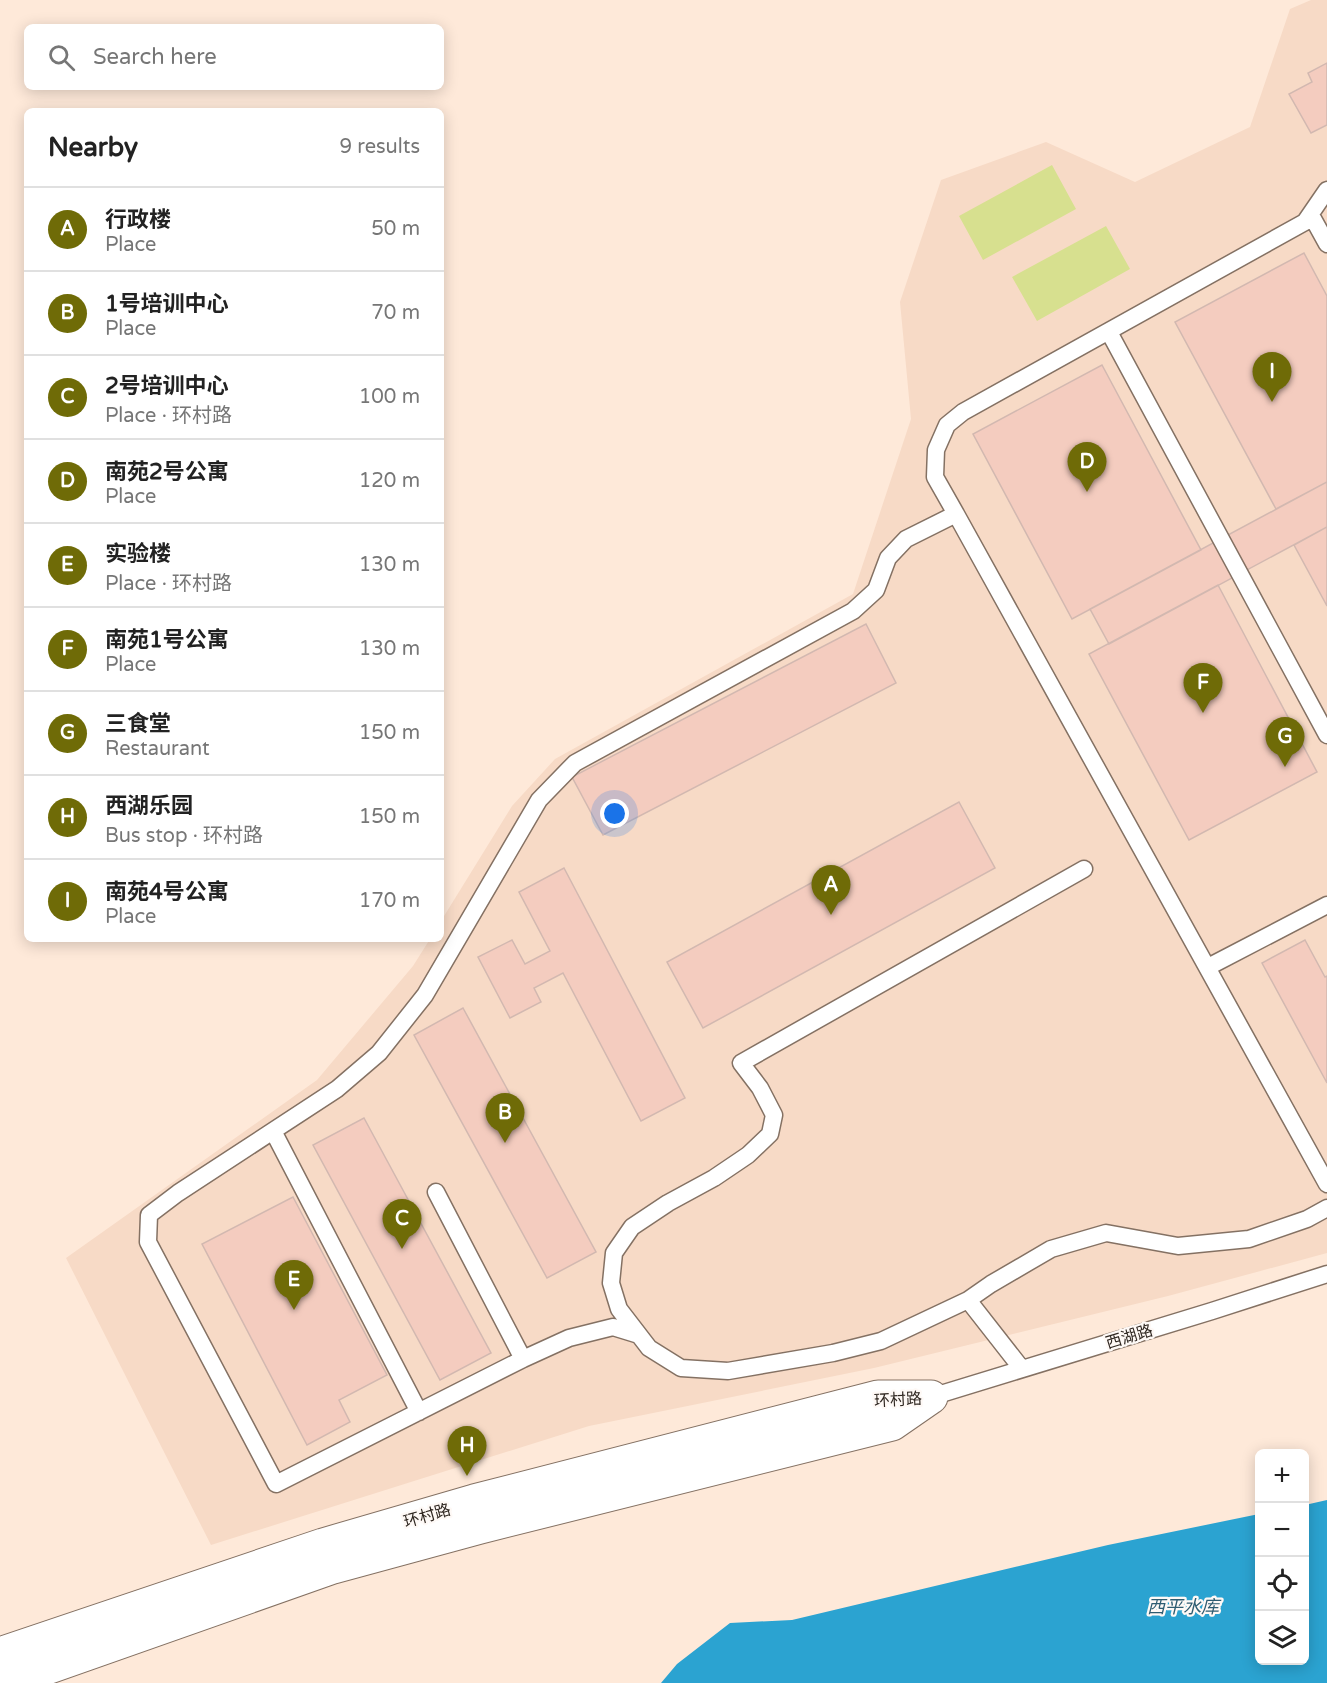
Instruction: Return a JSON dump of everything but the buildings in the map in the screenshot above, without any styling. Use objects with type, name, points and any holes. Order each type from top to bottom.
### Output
[{"type":"street","name":"环村路","points":[[0,1654],[323,1545],[474,1501],[878,1397],[931,1397]]},
{"type":"street","name":"环村路","points":[[4,1683],[333,1567],[480,1527],[892,1424],[931,1397]]},
{"type":"lane","points":[[1327,190],[1305,222],[963,412],[947,425],[936,450],[935,477],[1327,1184]]},
{"type":"lane","points":[[1311,215],[1327,244]]},
{"type":"lane","points":[[1108,332],[1327,735]]},
{"type":"lane","points":[[639,1335],[614,1327],[569,1338],[276,1484],[148,1242],[149,1215],[178,1192],[337,1089],[379,1053],[425,995],[539,800],[575,763],[853,611],[876,590],[888,558],[906,539],[956,514]]},
{"type":"lane","points":[[1084,869],[741,1063],[760,1088],[774,1115],[770,1134],[748,1155],[714,1178],[668,1203],[632,1227],[614,1253],[611,1283],[619,1309],[649,1348],[681,1368],[728,1371],[833,1353],[881,1341],[968,1300],[1051,1249],[1106,1233],[1178,1246],[1249,1239],[1306,1220],[1327,1208]]},
{"type":"lane","points":[[1208,967],[1327,905]]},
{"type":"lane","points":[[273,1131],[419,1412]]},
{"type":"lane","points":[[436,1192],[523,1359]]},
{"type":"lane","name":"西湖路","points":[[931,1397],[1327,1274]]},
{"type":"lane","points":[[968,1300],[1022,1369]]},
{"type":"shaded area","points":[[1311,0],[1327,0],[1327,1253],[1168,1296],[874,1368],[589,1426],[211,1545],[66,1258],[317,1080],[413,966],[428,942],[444,942],[444,916],[512,806],[555,759],[853,594],[911,419],[900,302],[941,180],[1046,142],[1135,182],[1250,127],[1290,9]]},
{"type":"green space","points":[[1052,165],[1076,209],[983,260],[959,216]]},
{"type":"green space","points":[[1106,226],[1130,269],[1037,321],[1012,277]]},
{"type":"water","name":"西平水库","points":[[1327,1500],[1327,1683],[661,1683],[677,1664],[730,1623],[792,1620],[1108,1545],[1255,1515],[1255,1665],[1309,1665],[1309,1504]]},
{"type":"place","name":"南苑4号公寓","points":[[1272,402]]},
{"type":"place","name":"南苑2号公寓","points":[[1087,492]]},
{"type":"place","name":"南苑1号公寓","points":[[1203,713]]},
{"type":"place","name":"三食堂","points":[[1285,767]]},
{"type":"place","name":"行政楼","points":[[831,915]]},
{"type":"place","name":"1号培训中心","points":[[505,1143]]},
{"type":"place","name":"2号培训中心","points":[[402,1249]]},
{"type":"place","name":"实验楼","points":[[294,1310]]},
{"type":"place","name":"西湖乐园","points":[[467,1476]]}]
